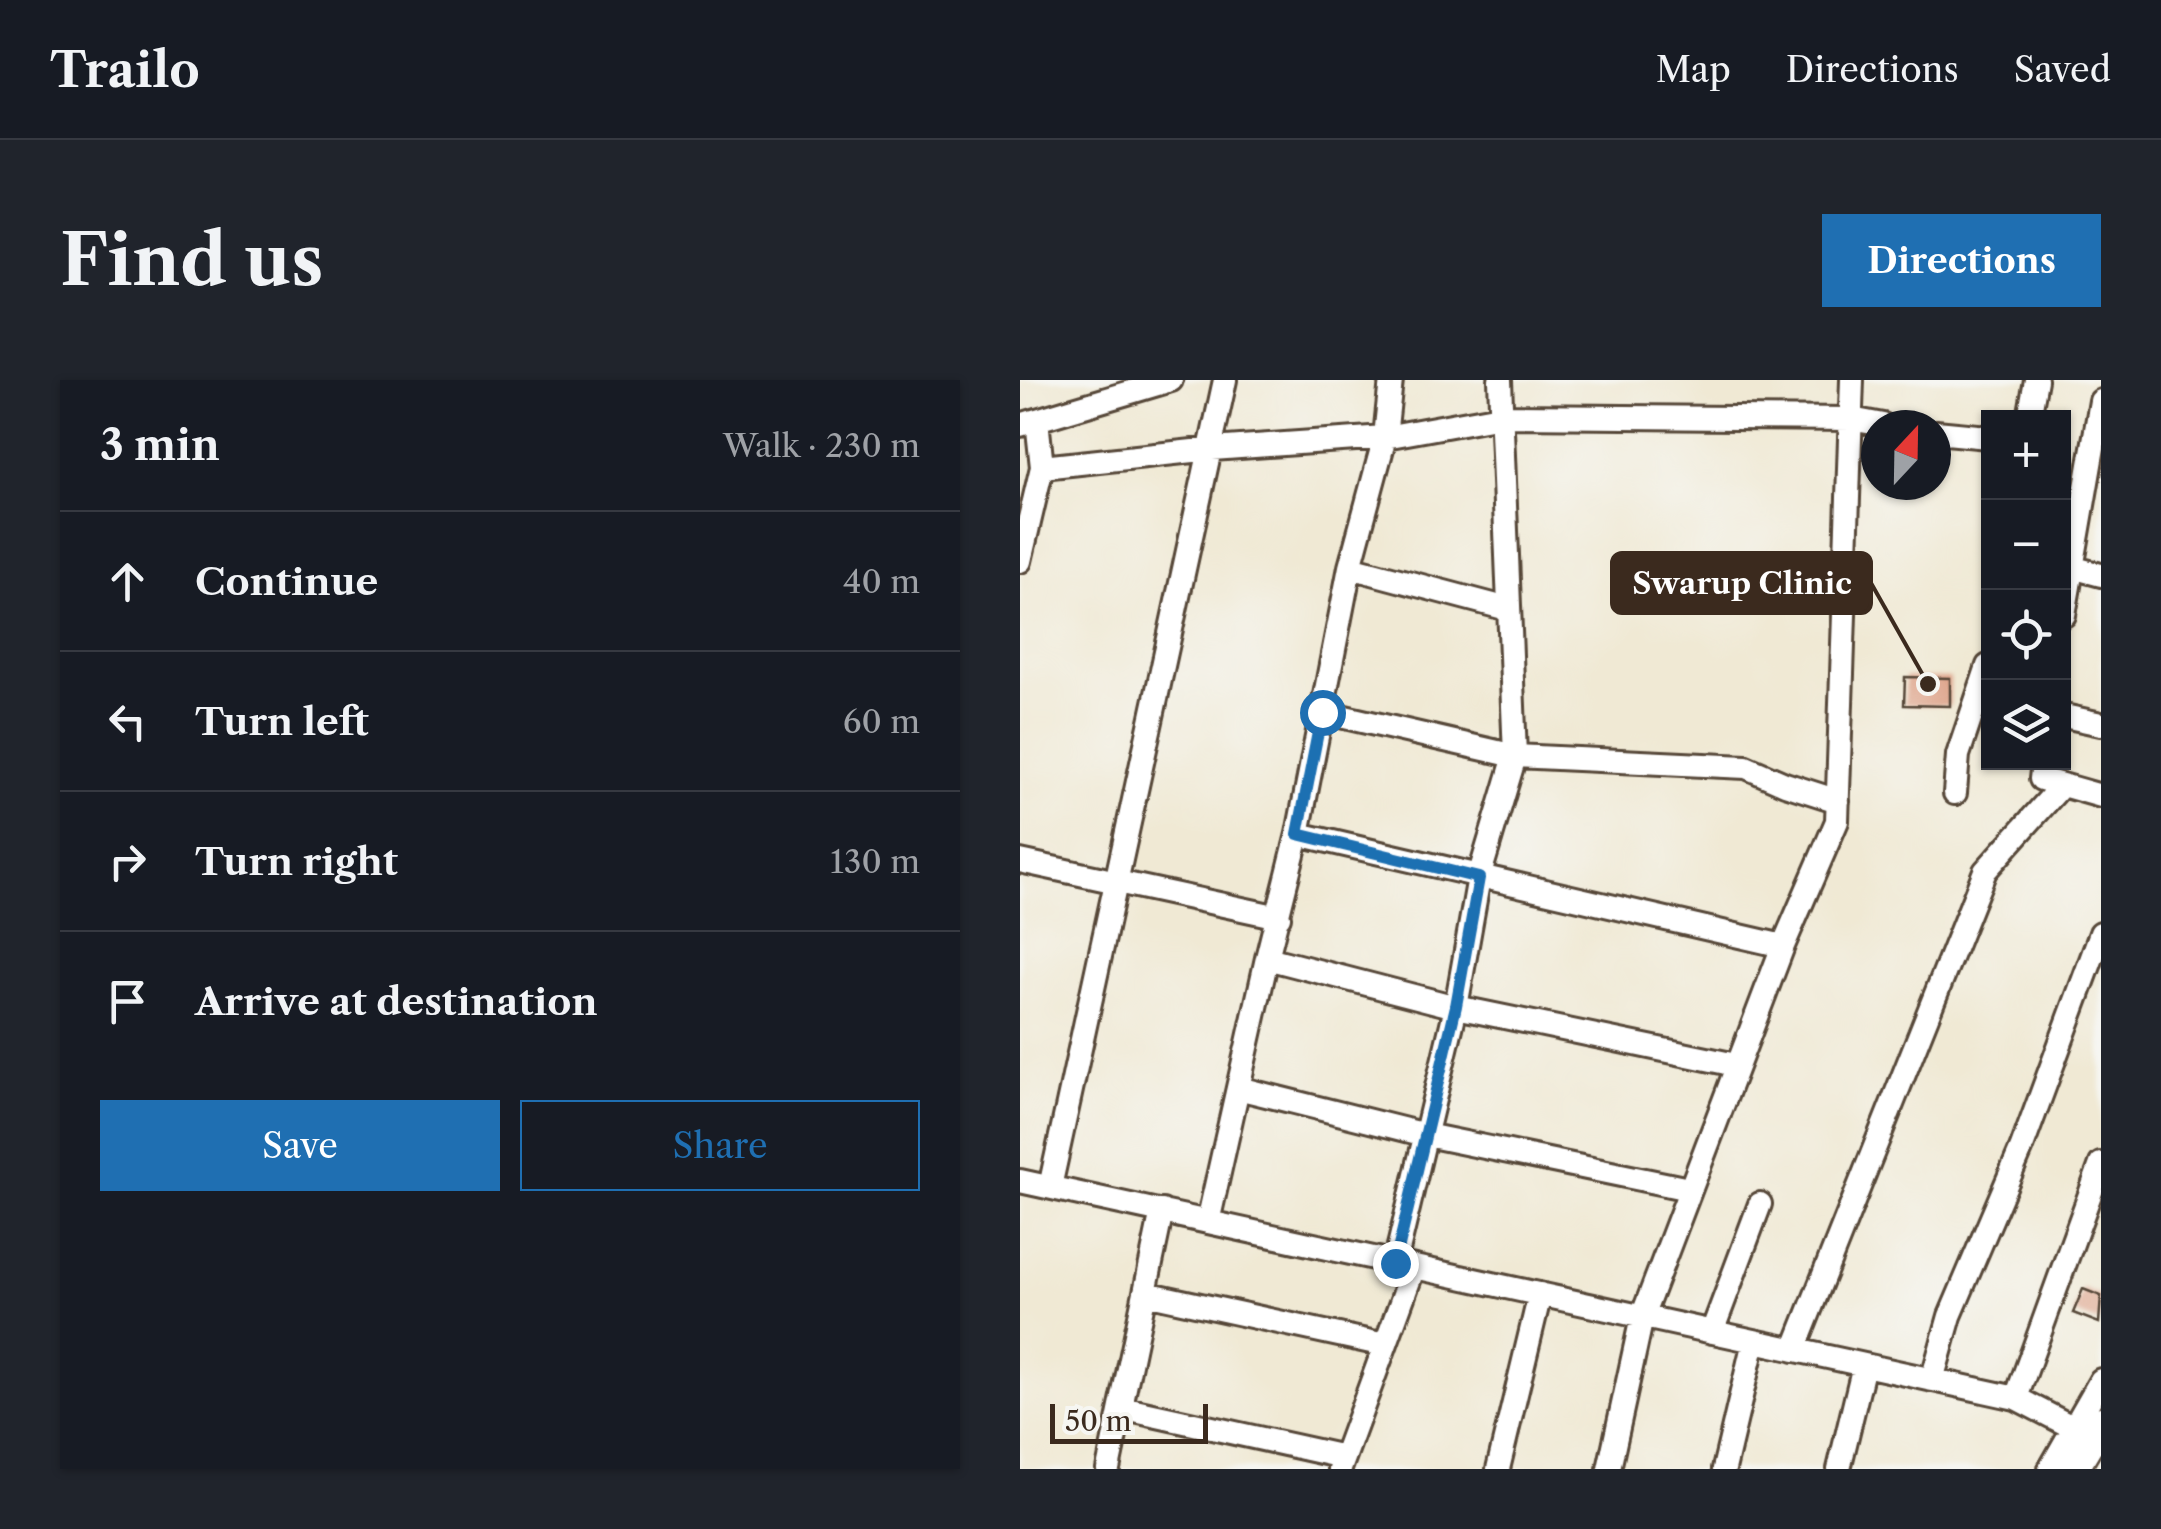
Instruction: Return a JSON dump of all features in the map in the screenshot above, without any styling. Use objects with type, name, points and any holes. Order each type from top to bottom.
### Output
[{"type":"main road","points":[[2074,1469],[2088,1425]]},
{"type":"street","points":[[1020,561],[1042,467],[1028,422],[1170,380]]},
{"type":"street","points":[[1050,1187],[1225,380]]},
{"type":"street","points":[[1208,1222],[1266,958],[1298,834],[1350,567],[1385,437],[1391,380]]},
{"type":"street","points":[[1121,1408],[1342,1463],[1385,1345],[1405,1265],[1426,1135],[1456,1006],[1479,878],[1515,756],[1500,380]]},
{"type":"street","points":[[1609,1469],[1642,1316],[1783,946],[1838,821],[1852,380]]},
{"type":"street","points":[[2030,410],[2036,380]]},
{"type":"street","points":[[2071,547],[2101,401]]},
{"type":"street","points":[[1042,467],[1212,449],[1385,437],[1501,416],[1861,421]]},
{"type":"street","points":[[1951,434],[1981,437]]},
{"type":"street","points":[[1350,567],[1508,609]]},
{"type":"street","points":[[2071,567],[2101,575]]},
{"type":"street","points":[[1956,793],[1958,755],[1983,680]]},
{"type":"street","points":[[1322,712],[1515,756],[1746,766],[1838,801]]},
{"type":"street","points":[[2071,718],[2101,724]]},
{"type":"street","points":[[2042,770],[2041,779],[2101,796]]},
{"type":"street","points":[[1794,1350],[1985,871],[2062,785]]},
{"type":"street","points":[[1298,834],[1783,946]]},
{"type":"street","points":[[1020,862],[1279,917]]},
{"type":"street","points":[[1932,1380],[1950,1316],[2022,1148],[2101,933]]},
{"type":"street","points":[[1266,958],[1456,1006],[1736,1065]]},
{"type":"street","points":[[1238,1088],[1426,1135],[1689,1189]]},
{"type":"street","points":[[2016,1398],[2093,1211],[2101,1164]]},
{"type":"street","points":[[1020,1180],[2016,1398],[2088,1425]]},
{"type":"street","points":[[1712,1332],[1760,1204]]},
{"type":"street","points":[[1108,1469],[1162,1212]]},
{"type":"street","points":[[1145,1293],[1385,1345]]},
{"type":"street","points":[[1498,1469],[1540,1294]]},
{"type":"street","points":[[1724,1469],[1754,1341]]},
{"type":"street","points":[[1839,1469],[1864,1365]]},
{"type":"street","points":[[2050,1469],[2088,1425],[2101,1380]]},
{"type":"building","points":[[1905,677],[1950,678],[1950,706],[1904,705]]},
{"type":"building","points":[[2083,1289],[2101,1296],[2099,1323],[2073,1313]]},
{"type":"place","name":"Swarup Clinic","points":[[1928,684]]},
{"type":"route","points":[[1322,712],[1298,834],[1479,878],[1456,1006],[1395,1263]]}]
